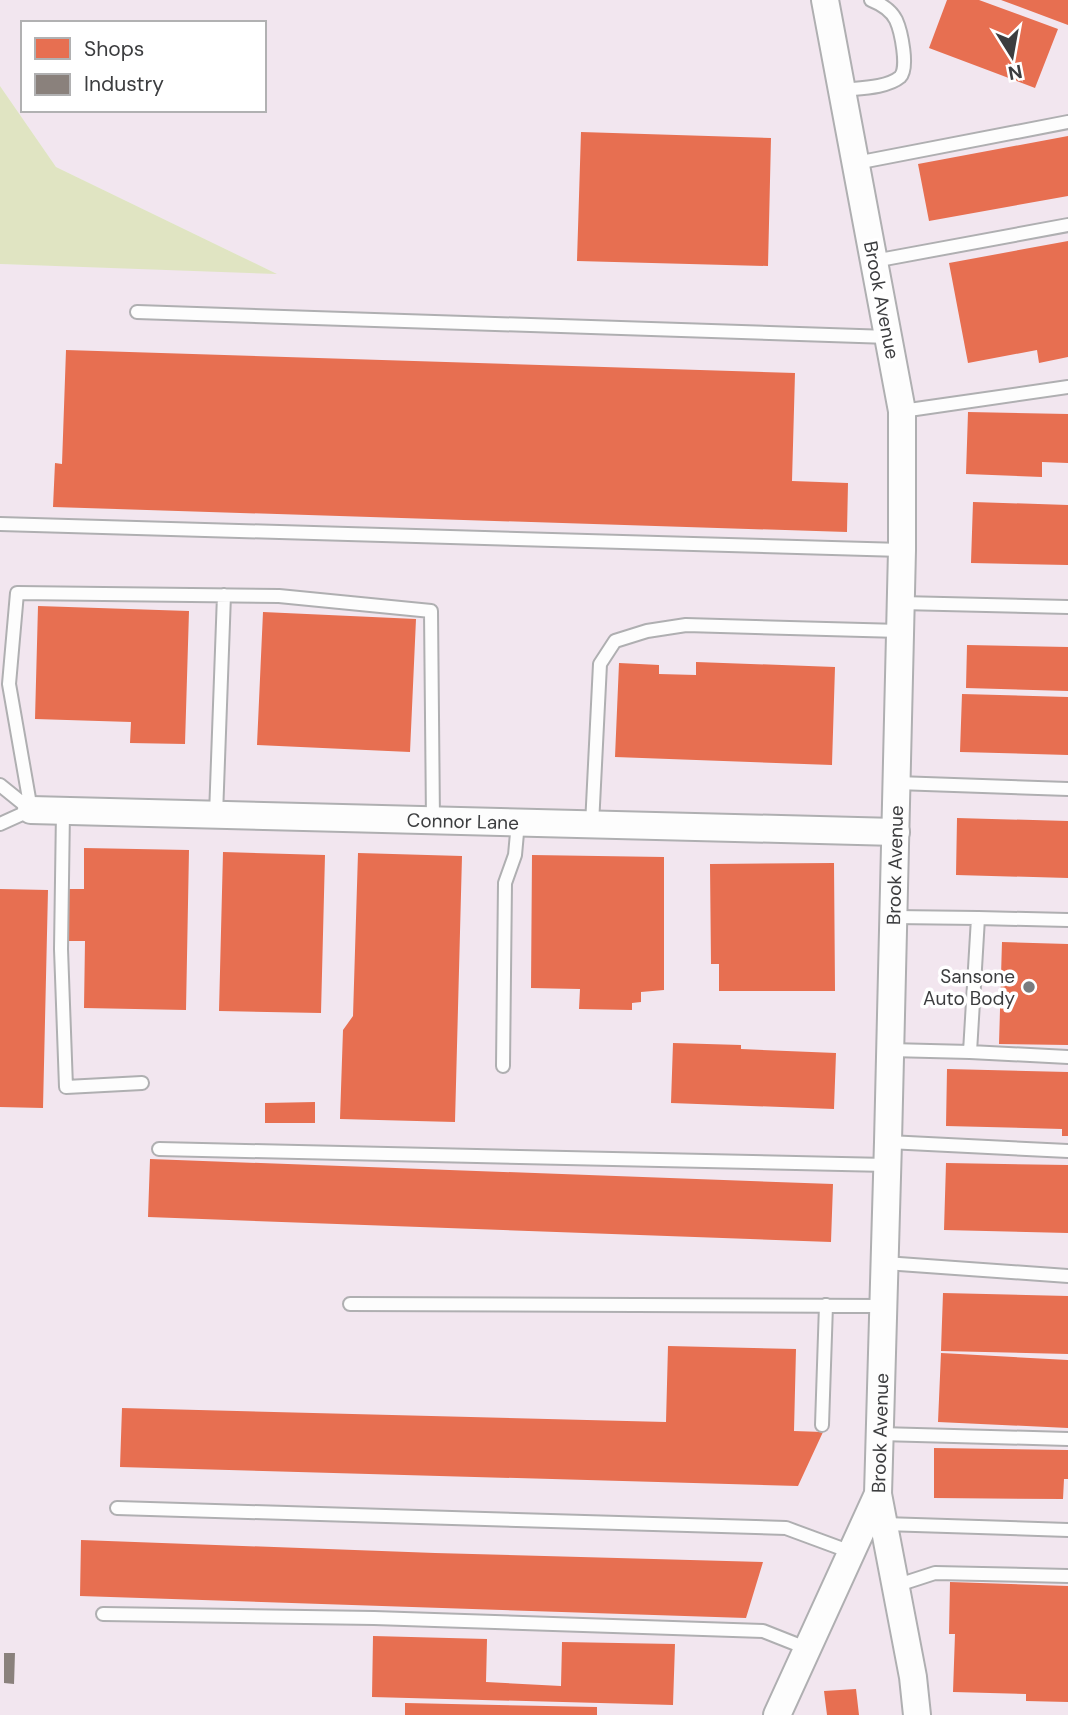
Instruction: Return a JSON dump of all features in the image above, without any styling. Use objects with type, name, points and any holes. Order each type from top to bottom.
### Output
[{"type":"street","name":"Brook Avenue","points":[[778,1715],[806,1648],[878,1494],[897,832],[902,411],[825,0]]},
{"type":"street","name":"Connor Lane","points":[[31,810],[897,832]]},
{"type":"street","points":[[878,1494],[913,1676],[917,1715]]},
{"type":"lane","points":[[842,90],[891,82],[902,76],[906,65],[896,19],[884,6],[871,0]]},
{"type":"lane","points":[[856,163],[1068,122]]},
{"type":"lane","points":[[874,261],[1068,225]]},
{"type":"lane","points":[[137,312],[889,337]]},
{"type":"lane","points":[[902,411],[1068,387]]},
{"type":"lane","points":[[0,524],[902,550]]},
{"type":"lane","points":[[31,810],[9,684],[17,593],[279,596],[431,611],[433,820]]},
{"type":"lane","points":[[216,815],[224,595]]},
{"type":"lane","points":[[901,603],[1068,607]]},
{"type":"lane","points":[[592,825],[600,664],[615,641],[647,631],[686,625],[900,631]]},
{"type":"lane","points":[[897,783],[1068,789]]},
{"type":"lane","points":[[0,785],[31,810]]},
{"type":"lane","points":[[0,824],[31,810]]},
{"type":"lane","points":[[63,811],[61,949],[66,1087],[142,1083]]},
{"type":"lane","points":[[503,1066],[505,883],[514,855],[517,822]]},
{"type":"lane","points":[[894,917],[1068,920]]},
{"type":"lane","points":[[970,1052],[978,918]]},
{"type":"lane","points":[[890,1050],[1068,1057]]},
{"type":"lane","points":[[159,1149],[888,1154],[1068,1151]]},
{"type":"lane","points":[[884,1263],[1068,1276]]},
{"type":"lane","points":[[350,1304],[883,1306]]},
{"type":"lane","points":[[822,1425],[826,1306]]},
{"type":"lane","points":[[880,1434],[1068,1439]]},
{"type":"lane","points":[[117,1508],[786,1528],[851,1552]]},
{"type":"lane","points":[[884,1524],[1068,1530]]},
{"type":"lane","points":[[895,1586],[935,1573],[1068,1576]]},
{"type":"lane","points":[[103,1614],[388,1618],[764,1632],[806,1648]]},
{"type":"shaded area","points":[[0,0],[1068,0],[1068,1715],[0,1715],[0,264],[275,273],[56,167],[0,86]]},
{"type":"green space","points":[[0,86],[56,167],[277,274],[0,264]]},
{"type":"building: Shops","points":[[947,0],[979,0],[1058,29],[1035,88],[929,48]]},
{"type":"building: Shops","points":[[1001,0],[1068,0],[1068,25]]},
{"type":"building: Shops","points":[[581,132],[771,138],[768,266],[577,261]]},
{"type":"building: Shops","points":[[1068,136],[1068,196],[929,221],[918,164]]},
{"type":"building: Shops","points":[[1068,241],[1068,357],[1039,363],[1037,350],[968,363],[949,263]]},
{"type":"building: Shops","points":[[66,350],[795,373],[792,481],[848,483],[847,532],[53,507],[55,463],[62,464]]},
{"type":"building: Shops","points":[[968,412],[1068,414],[1068,463],[1042,462],[1042,477],[966,474]]},
{"type":"building: Shops","points":[[973,502],[1068,505],[1068,565],[971,563]]},
{"type":"building: Shops","points":[[38,606],[189,611],[185,744],[130,743],[131,722],[35,719]]},
{"type":"building: Shops","points":[[263,612],[416,619],[410,752],[257,745]]},
{"type":"building: Shops","points":[[967,645],[1068,647],[1068,691],[966,688]]},
{"type":"building: Shops","points":[[696,662],[835,667],[832,765],[615,757],[619,663],[659,665],[659,674],[696,675]]},
{"type":"building: Shops","points":[[962,694],[1068,697],[1068,755],[960,752]]},
{"type":"building: Shops","points":[[957,818],[1068,821],[1068,878],[956,875]]},
{"type":"building: Shops","points":[[84,848],[189,850],[186,1010],[84,1008],[85,941],[68,941],[69,889],[84,889]]},
{"type":"building: Shops","points":[[223,852],[325,855],[321,1013],[219,1011]]},
{"type":"building: Shops","points":[[358,853],[462,856],[455,1122],[340,1119],[343,1030],[353,1016]]},
{"type":"building: Shops","points":[[532,855],[664,857],[664,990],[641,992],[641,1002],[632,1003],[632,1010],[579,1009],[580,989],[531,988]]},
{"type":"building: Shops","points":[[834,863],[835,991],[719,991],[719,964],[711,964],[710,864]]},
{"type":"building: Shops","points":[[0,889],[48,890],[43,1108],[0,1107]]},
{"type":"building: Shops","points":[[1002,942],[1068,944],[1068,1045],[999,1044]]},
{"type":"building: Shops","points":[[673,1043],[741,1045],[741,1049],[836,1053],[834,1109],[671,1103]]},
{"type":"building: Shops","points":[[947,1069],[1068,1072],[1068,1136],[1062,1136],[1062,1129],[946,1126]]},
{"type":"building: Shops","points":[[315,1102],[315,1123],[265,1123],[265,1103]]},
{"type":"building: Shops","points":[[150,1159],[833,1184],[831,1242],[148,1217]]},
{"type":"building: Shops","points":[[946,1163],[1068,1165],[1068,1233],[944,1230]]},
{"type":"building: Shops","points":[[943,1293],[1068,1296],[1068,1354],[941,1351]]},
{"type":"building: Shops","points":[[668,1346],[796,1349],[794,1431],[823,1432],[798,1486],[120,1467],[122,1408],[666,1422]]},
{"type":"building: Shops","points":[[941,1353],[1068,1360],[1068,1428],[938,1422]]},
{"type":"building: Shops","points":[[934,1448],[1068,1450],[1068,1479],[1064,1479],[1063,1499],[934,1498]]},
{"type":"building: Shops","points":[[81,1540],[763,1562],[746,1618],[80,1596]]},
{"type":"building: Shops","points":[[950,1582],[1068,1586],[1068,1702],[1026,1701],[1026,1694],[953,1692],[955,1634],[949,1634]]},
{"type":"building: Shops","points":[[373,1636],[487,1639],[486,1682],[561,1686],[562,1642],[675,1644],[673,1705],[372,1697]]},
{"type":"building: Shops","points":[[856,1689],[859,1715],[827,1715],[824,1691]]},
{"type":"building: Shops","points":[[405,1703],[597,1707],[597,1715],[405,1715]]},
{"type":"building: Industry","points":[[4,1653],[15,1653],[14,1684],[4,1683]]},
{"type":"place","name":"Sansone Auto Body","points":[[1029,987]]}]
